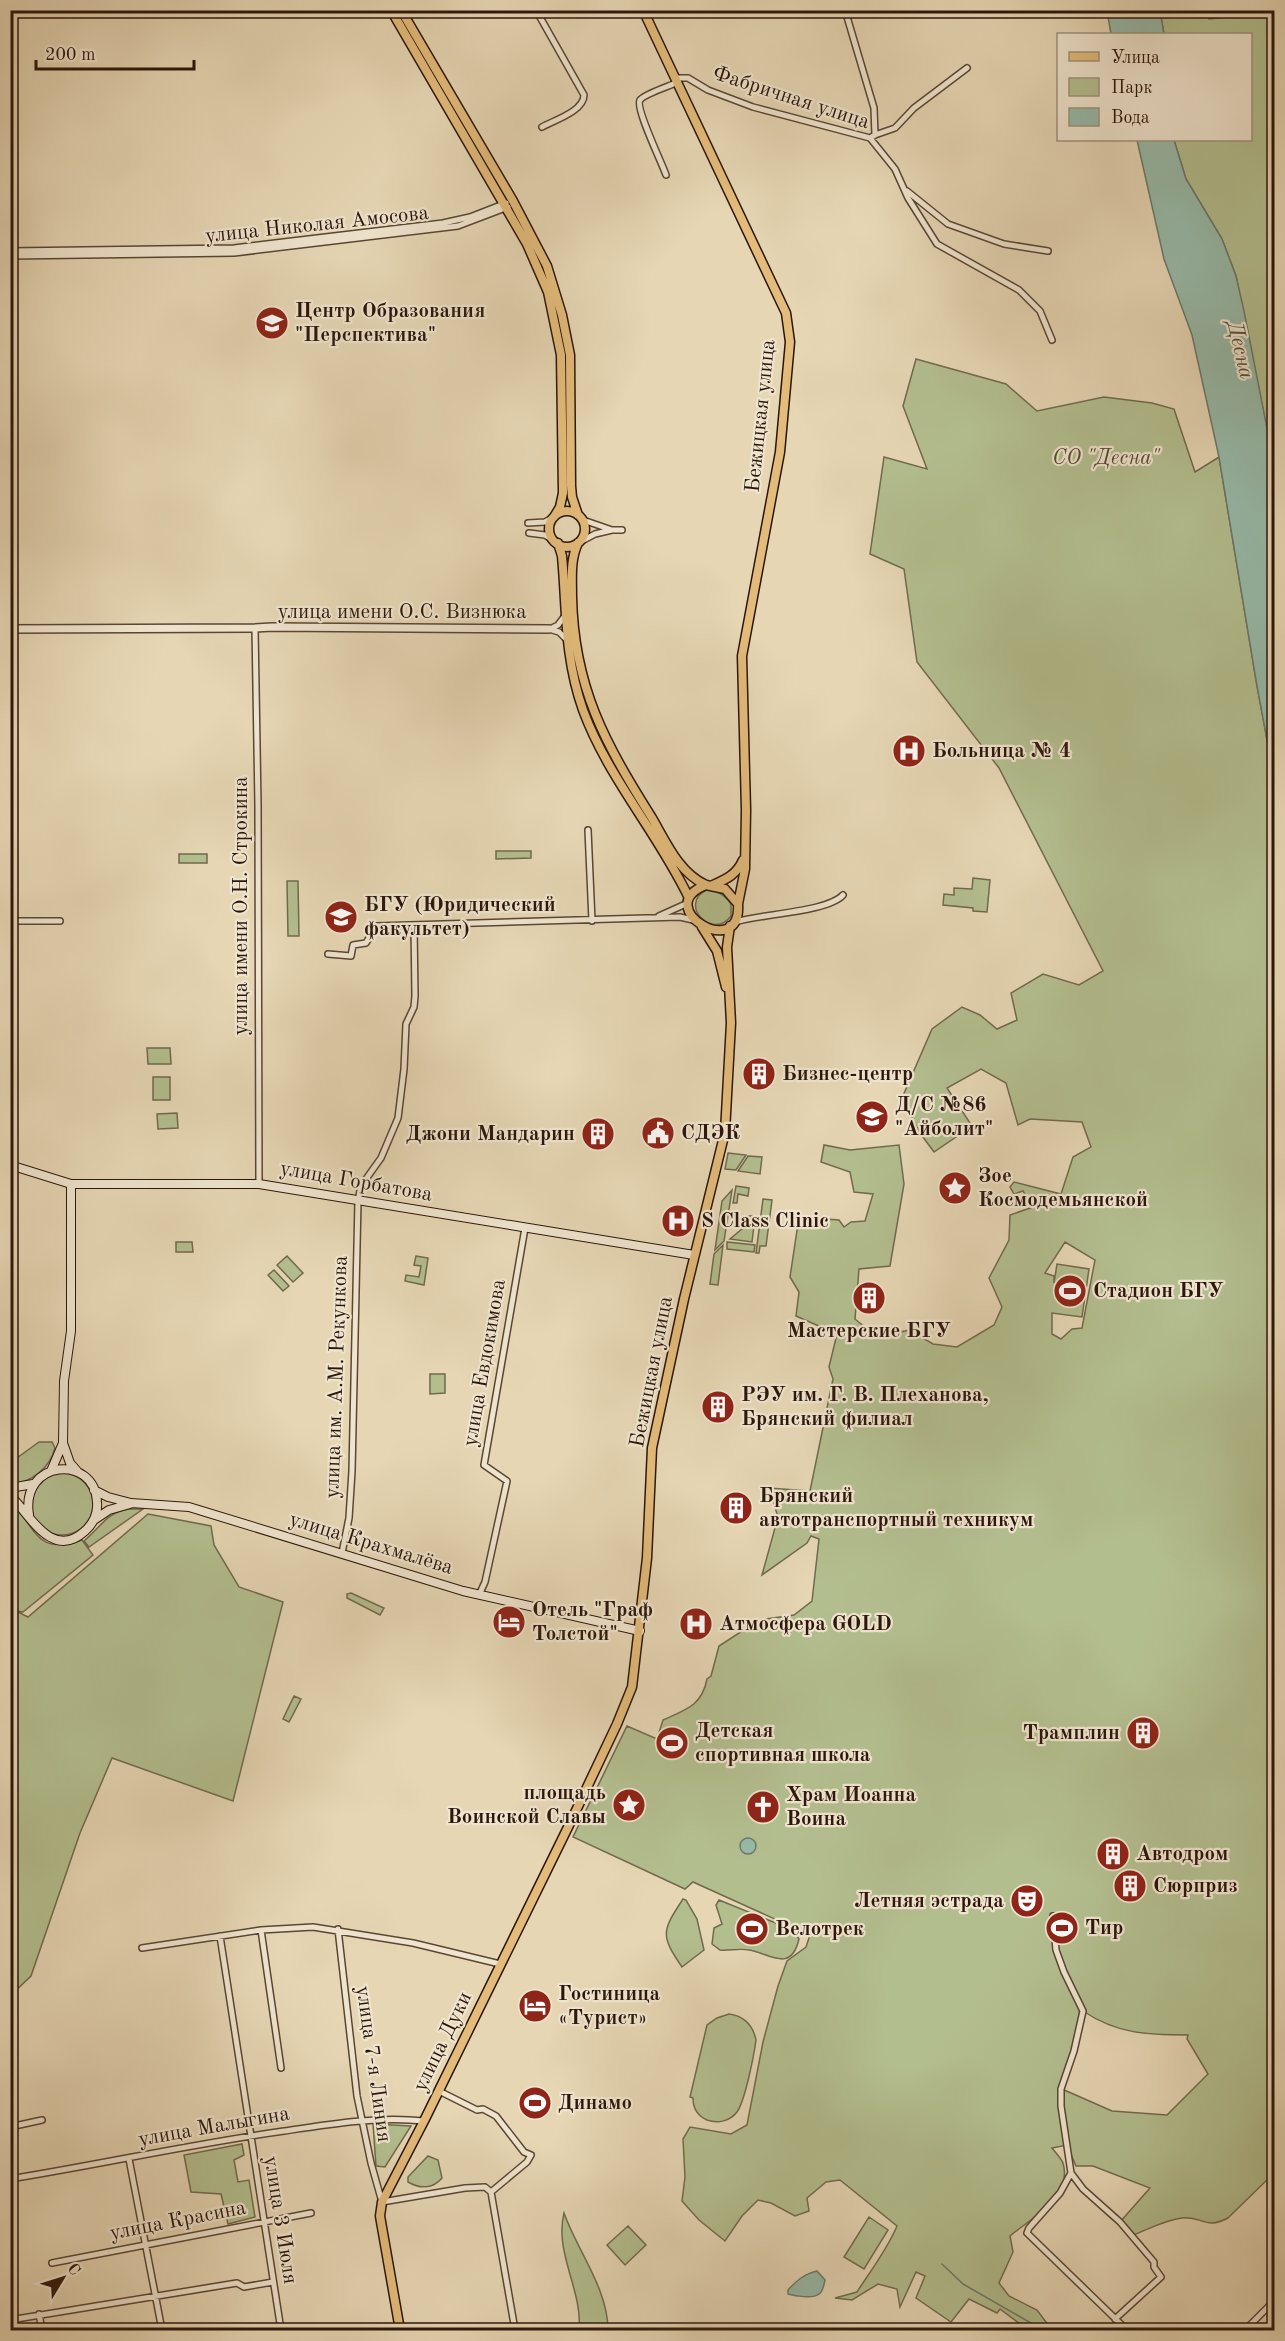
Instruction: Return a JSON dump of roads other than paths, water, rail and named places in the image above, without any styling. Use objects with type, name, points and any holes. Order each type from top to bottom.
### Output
[{"type":"main road","points":[[391,10],[548,266],[556,290],[567,335],[571,394],[572,497],[585,530],[572,558],[573,622],[579,662],[590,704],[609,748],[683,868],[710,885],[730,893],[738,907],[727,948],[732,1017],[728,1074]]},
{"type":"main road","points":[[401,10],[510,204],[548,292],[558,336],[563,384],[563,493],[560,507],[550,528],[553,539],[558,543],[568,546],[578,543]]},
{"type":"main road","name":"Бежицкая улица","points":[[643,10],[786,313],[790,342],[780,452],[742,656],[746,810],[745,869],[738,907]]},
{"type":"main road","points":[[554,517],[563,511],[581,517]]},
{"type":"main road","points":[[558,543],[562,556],[567,640],[576,684],[591,730],[612,771],[688,901],[690,913],[717,951],[726,988],[728,1074]]},
{"type":"main road","points":[[688,901],[694,891],[738,871],[744,854]]},
{"type":"main road","points":[[702,927],[716,930],[732,924]]},
{"type":"main road","name":"Бежицкая улица","points":[[590,1779],[632,1687],[640,1631],[651,1502],[652,1448],[694,1256],[725,1132],[728,1074]]},
{"type":"main road","name":"улица Горбатова","points":[[10,1166],[71,1184],[259,1184],[694,1256]]},
{"type":"main road","points":[[51,1471],[63,1443],[64,1381],[70,1331],[71,1184]]},
{"type":"main road","name":"улица Крахмалёва","points":[[63,1443],[70,1463],[78,1473],[88,1480],[94,1490],[108,1497],[131,1503],[189,1507],[479,1595],[640,1631]]},
{"type":"main road","points":[[28,1515],[28,1496],[33,1484],[41,1476],[51,1471],[68,1469],[78,1473]]},
{"type":"main road","points":[[33,1484],[11,1490],[37,1529],[59,1539],[67,1539],[82,1533],[94,1520],[110,1510],[131,1503]]},
{"type":"main road","points":[[94,1490],[98,1505],[94,1520]]},
{"type":"main road","name":"улица Дуки","points":[[400,2331],[380,2216],[382,2202],[439,2091],[590,1779]]},
{"type":"street","points":[[536,10],[584,95],[584,101],[580,107],[542,127]]},
{"type":"street","points":[[846,10],[874,108],[872,137]]},
{"type":"street","name":"Фабричная улица","points":[[677,80],[688,78],[708,90],[753,107],[872,137],[895,128],[914,108],[967,68]]},
{"type":"street","points":[[666,175],[656,148],[640,117],[638,105],[642,97],[677,80]]},
{"type":"street","name":"Фабричная улица","points":[[872,137],[895,169],[907,191],[908,198],[937,244],[1019,290],[1040,311],[1052,340]]},
{"type":"street","name":"Фабричная улица","points":[[907,191],[948,224],[1004,244],[1048,251]]},
{"type":"street","name":"улица Николая Амосова","points":[[10,251],[234,248],[443,223],[510,204]]},
{"type":"street","name":"улица Николая Амосова","points":[[10,256],[234,253],[450,227],[471,222],[510,204]]},
{"type":"street","points":[[528,524],[545,522],[554,517]]},
{"type":"street","points":[[581,517],[612,530]]},
{"type":"street","points":[[578,543],[596,534],[622,530]]},
{"type":"street","points":[[529,533],[545,535],[558,543]]},
{"type":"street","points":[[549,629],[558,625],[564,616]]},
{"type":"street","name":"улица имени О.С. Визнюка","points":[[10,629],[272,627],[549,629]]},
{"type":"street","name":"улица имени О.Н. Строкина","points":[[255,628],[259,1184]]},
{"type":"street","points":[[549,629],[559,632],[567,640]]},
{"type":"street","points":[[588,830],[592,921]]},
{"type":"street","points":[[732,924],[835,902],[843,895]]},
{"type":"street","points":[[651,918],[688,901]]},
{"type":"street","points":[[738,907],[754,918]]},
{"type":"street","points":[[328,954],[351,956],[353,945],[366,943],[376,926],[680,917],[694,920]]},
{"type":"street","points":[[10,921],[60,921]]},
{"type":"street","points":[[358,1201],[361,1186],[391,1139],[400,1110],[406,1024],[414,1007],[415,996],[414,924]]},
{"type":"street","name":"улица им. А.М. Рекункова","points":[[342,1553],[349,1518],[352,1477],[358,1201]]},
{"type":"street","name":"улица Евдокимова","points":[[479,1595],[486,1582],[507,1481],[484,1465],[525,1228]]},
{"type":"street","points":[[1053,1916],[1056,1950],[1083,2011],[1074,2050],[1061,2089],[1061,2106],[1071,2173],[1083,2189],[1133,2235],[1154,2262],[1154,2267],[1161,2277],[1115,2319]]},
{"type":"street","points":[[142,1948],[261,1930],[308,1927],[338,1929],[413,1943],[500,1964]]},
{"type":"street","name":"улица 7-я Линия","points":[[338,1929],[357,2096],[382,2202]]},
{"type":"street","points":[[261,1930],[281,2068]]},
{"type":"street","name":"улица 3 Июля","points":[[220,1936],[249,2136],[281,2331]]},
{"type":"street","points":[[439,2091],[477,2110],[483,2109],[496,2116],[524,2152],[531,2155],[527,2162],[491,2192]]},
{"type":"street","points":[[10,2127],[42,2120]]},
{"type":"street","name":"улица Малыгина","points":[[10,2180],[249,2136],[364,2121],[424,2121]]},
{"type":"street","points":[[129,2159],[162,2331]]},
{"type":"street","points":[[1071,2173],[1060,2193],[1027,2233],[1127,2331]]},
{"type":"street","points":[[382,2202],[465,2187],[485,2187],[491,2192],[515,2330]]},
{"type":"street","name":"улица Красина","points":[[52,2263],[145,2243],[310,2213]]},
{"type":"street","points":[[10,2320],[237,2283],[244,2287],[273,2282]]},
{"type":"street","points":[[1245,2331],[1275,2301]]},
{"type":"street","points":[[39,2314],[42,2331]]},
{"type":"water","points":[[1107,11],[1160,11],[1164,33],[1111,33]]},
{"type":"water","name":"Десна","points":[[1137,141],[1174,141],[1186,179],[1222,239],[1236,276],[1244,311],[1274,464],[1274,573],[1271,577],[1270,601],[1274,633],[1274,777],[1219,457],[1192,335],[1164,259]]},
{"type":"water","points":[[748,1838],[756,1846],[748,1854],[740,1846]]},
{"type":"water","points":[[817,2271],[825,2280],[820,2293],[808,2297],[788,2294],[788,2290],[797,2281]]},
{"type":"waterway","points":[[942,2264],[963,2284],[1043,2330]]},
{"type":"place","name":"Центр Образования \"Перспектива\"","points":[[272,323]]},
{"type":"place","name":"Больница № 4","points":[[909,751]]},
{"type":"place","name":"БГУ (Юридический факультет)","points":[[341,917]]},
{"type":"place","name":"Бизнес-центр","points":[[759,1074]]},
{"type":"place","name":"Д/С №86 \"Айболит\"","points":[[872,1117]]},
{"type":"place","name":"СДЭК","points":[[658,1133]]},
{"type":"place","name":"Джони Мандарин","points":[[598,1134]]},
{"type":"place","name":"Зое Космодемьянской","points":[[955,1188]]},
{"type":"place","name":"S Class Clinic","points":[[678,1221]]},
{"type":"place","name":"Стадион БГУ","points":[[1070,1291]]},
{"type":"place","name":"Мастерские БГУ","points":[[869,1298]]},
{"type":"place","name":"РЭУ им. Г. В. Плеханова, Брянский филиал","points":[[718,1407]]},
{"type":"place","name":"Брянский автотранспортный техникум","points":[[736,1508]]},
{"type":"place","name":"Отель \"Граф Толстой\"","points":[[509,1622]]},
{"type":"place","name":"Атмосфера GOLD","points":[[696,1624]]},
{"type":"place","name":"Трамплин","points":[[1143,1733]]},
{"type":"place","name":"Детская спортивная школа","points":[[672,1743]]},
{"type":"place","name":"площадь Воинской Славы","points":[[629,1805]]},
{"type":"place","name":"Храм Иоанна Воина","points":[[763,1807]]},
{"type":"place","name":"Автодром","points":[[1113,1854]]},
{"type":"place","name":"Сюрприз","points":[[1130,1886]]},
{"type":"place","name":"Летняя эстрада","points":[[1027,1901]]},
{"type":"place","name":"Тир","points":[[1062,1928]]},
{"type":"place","name":"Велотрек","points":[[752,1929]]},
{"type":"place","name":"Гостиница «Турист»","points":[[535,2006]]},
{"type":"place","name":"Динамо","points":[[535,2103]]},
{"type":"park label","name":"СО \"Десна\"","points":[[1106,458]]}]
